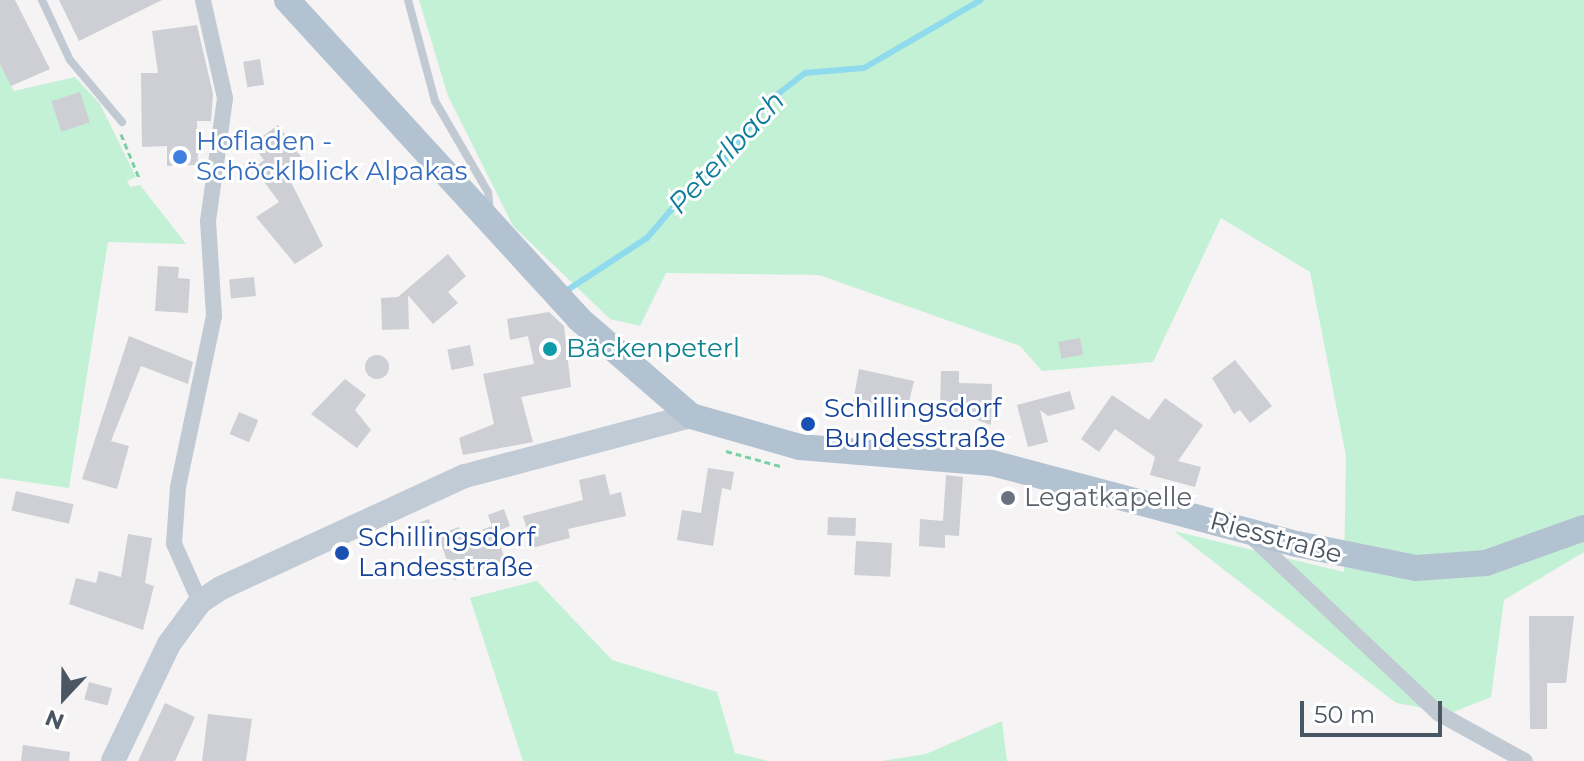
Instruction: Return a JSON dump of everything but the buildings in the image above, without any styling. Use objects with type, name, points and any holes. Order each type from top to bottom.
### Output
[{"type":"main road","name":"Riesstraße","points":[[287,0],[492,227],[591,330],[691,416],[800,447],[992,463],[1362,560],[1450,568],[1584,528]]},
{"type":"street","points":[[200,602],[174,544],[178,487],[214,316],[208,221],[225,98],[203,0]]},
{"type":"street","points":[[113,761],[169,644],[200,602],[221,588],[465,476],[691,416]]},
{"type":"street","points":[[1243,529],[1438,713],[1525,761]]},
{"type":"lane","points":[[42,0],[70,60],[122,122]]},
{"type":"lane","points":[[408,0],[435,101],[488,192],[492,227]]},
{"type":"path","points":[[126,151],[139,178]]},
{"type":"path","points":[[718,448],[789,467]]},
{"type":"green space","points":[[419,0],[1584,0],[1584,552],[1504,600],[1491,697],[1451,713],[1396,703],[1174,531],[1344,572],[1346,456],[1310,272],[1221,218],[1153,362],[1042,371],[1020,346],[819,275],[666,273],[640,326],[610,319],[513,226],[448,96]]},
{"type":"green space","points":[[0,64],[14,91],[75,77],[100,104],[136,177],[127,181],[130,187],[140,185],[186,244],[108,242],[69,488],[0,478]]},
{"type":"green space","points":[[537,581],[612,660],[717,692],[735,753],[768,761],[523,761],[470,598]]},
{"type":"green space","points":[[1002,721],[1007,761],[882,761],[926,754]]},
{"type":"waterway","name":"Peterlbach","points":[[569,289],[647,238],[688,190],[716,172],[769,101],[805,73],[864,68],[981,0]]},
{"type":"place","name":"Hofladen - Schöcklblick Alpakas","points":[[180,157]]},
{"type":"place","name":"Bäckenpeterl","points":[[550,349]]},
{"type":"place","name":"Schillingsdorf Bundesstraße","points":[[808,424]]},
{"type":"place","name":"Legatkapelle","points":[[1008,498]]},
{"type":"place","name":"Schillingsdorf Landesstraße","points":[[342,553]]}]
